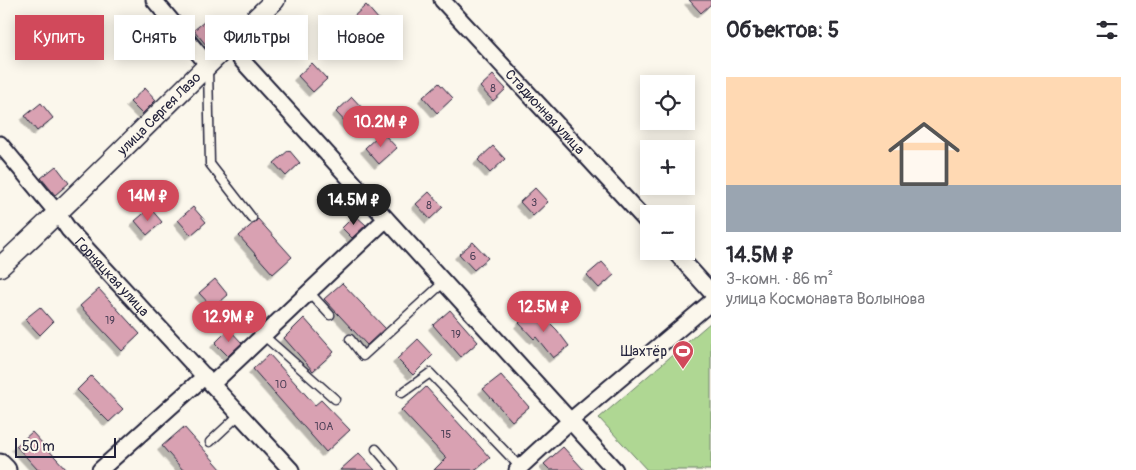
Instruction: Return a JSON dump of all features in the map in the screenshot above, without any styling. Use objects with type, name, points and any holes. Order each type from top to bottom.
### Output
[{"type":"main road","points":[[0,464],[5,470]]},
{"type":"street","points":[[154,0],[208,65]]},
{"type":"street","name":"улица Сергея Лазо","points":[[259,15],[275,0]]},
{"type":"street","name":"Стадионная улица","points":[[442,0],[640,214]]},
{"type":"street","name":"улица Сергея Лазо","points":[[0,267],[58,214],[213,60]]},
{"type":"street","points":[[242,60],[615,470]]},
{"type":"street","name":"Горняцкая улица","points":[[0,144],[69,230],[291,470]]},
{"type":"street","points":[[100,470],[263,335],[386,219]]},
{"type":"street","points":[[682,260],[711,292]]},
{"type":"street","points":[[518,469],[570,421],[711,302]]},
{"type":"lane","points":[[208,65],[210,164],[252,218]]},
{"type":"lane","points":[[350,339],[363,356],[444,282]]},
{"type":"lane","points":[[309,292],[330,315]]},
{"type":"lane","points":[[263,335],[334,399]]},
{"type":"lane","points":[[402,393],[430,373],[518,469]]},
{"type":"lane","points":[[210,442],[240,414]]},
{"type":"lane","points":[[376,449],[394,470]]},
{"type":"green space","name":"Шахтёр","points":[[711,322],[711,470],[647,470],[599,418]]},
{"type":"building","points":[[689,0],[711,0],[711,4],[701,13]]},
{"type":"building","points":[[366,5],[375,15],[355,15]]},
{"type":"building","points":[[205,21],[205,44],[195,31]]},
{"type":"building","points":[[312,63],[327,79],[313,92],[298,76]]},
{"type":"building","points":[[493,75],[506,89],[493,101],[480,87]]},
{"type":"building","points":[[439,83],[453,98],[437,113],[423,97]]},
{"type":"building","points":[[145,88],[156,100],[142,114],[130,102]]},
{"type":"building","points":[[352,97],[365,111],[349,126],[336,112]]},
{"type":"building","points":[[41,103],[53,118],[37,131],[25,116]]},
{"type":"building","points":[[382,132],[397,148],[379,164],[365,148]]},
{"type":"building","points":[[493,146],[505,159],[490,173],[478,160]]},
{"type":"building","points":[[289,150],[300,163],[286,176],[274,163]]},
{"type":"building","points":[[56,166],[69,183],[55,195],[41,178]]},
{"type":"building","points":[[535,188],[548,202],[533,216],[520,202]]},
{"type":"building","points":[[429,192],[443,207],[430,219],[416,204]]},
{"type":"building","points":[[193,207],[206,222],[191,235],[178,220]]},
{"type":"building","points":[[150,208],[162,222],[147,235],[135,221]]},
{"type":"building","points":[[355,215],[366,225],[352,238],[342,228]]},
{"type":"building","points":[[258,219],[292,257],[273,274],[239,236]]},
{"type":"building","points":[[473,242],[488,258],[474,270],[459,254]]},
{"type":"building","points":[[602,262],[614,275],[599,288],[587,275]]},
{"type":"building","points":[[215,279],[228,295],[213,308],[199,293]]},
{"type":"building","points":[[342,283],[385,328],[367,345],[324,299]]},
{"type":"building","points":[[99,289],[140,334],[122,351],[80,306]]},
{"type":"building","points":[[40,307],[53,322],[40,335],[25,319]]},
{"type":"building","points":[[535,308],[557,330],[569,346],[553,358],[536,337],[534,339],[519,323]]},
{"type":"building","points":[[450,310],[478,342],[461,357],[433,325]]},
{"type":"building","points":[[304,318],[334,352],[313,371],[284,338]]},
{"type":"building","points":[[229,329],[242,343],[228,356],[215,343]]},
{"type":"building","points":[[418,339],[433,355],[413,375],[397,359]]},
{"type":"building","points":[[269,354],[315,405],[321,400],[350,430],[326,452],[253,369]]},
{"type":"building","points":[[501,375],[529,407],[512,421],[483,389]]},
{"type":"building","points":[[91,376],[123,409],[109,422],[77,390]]},
{"type":"building","points":[[426,387],[490,458],[476,470],[434,470],[446,458],[401,410]]},
{"type":"building","points":[[184,427],[222,470],[183,470],[162,446]]},
{"type":"building","points":[[32,432],[67,470],[38,470],[16,446]]},
{"type":"building","points":[[563,447],[584,470],[550,470],[544,464]]},
{"type":"building","points":[[359,453],[375,470],[340,470]]},
{"type":"place","name":"Шахтёр","points":[[683,370]]}]
